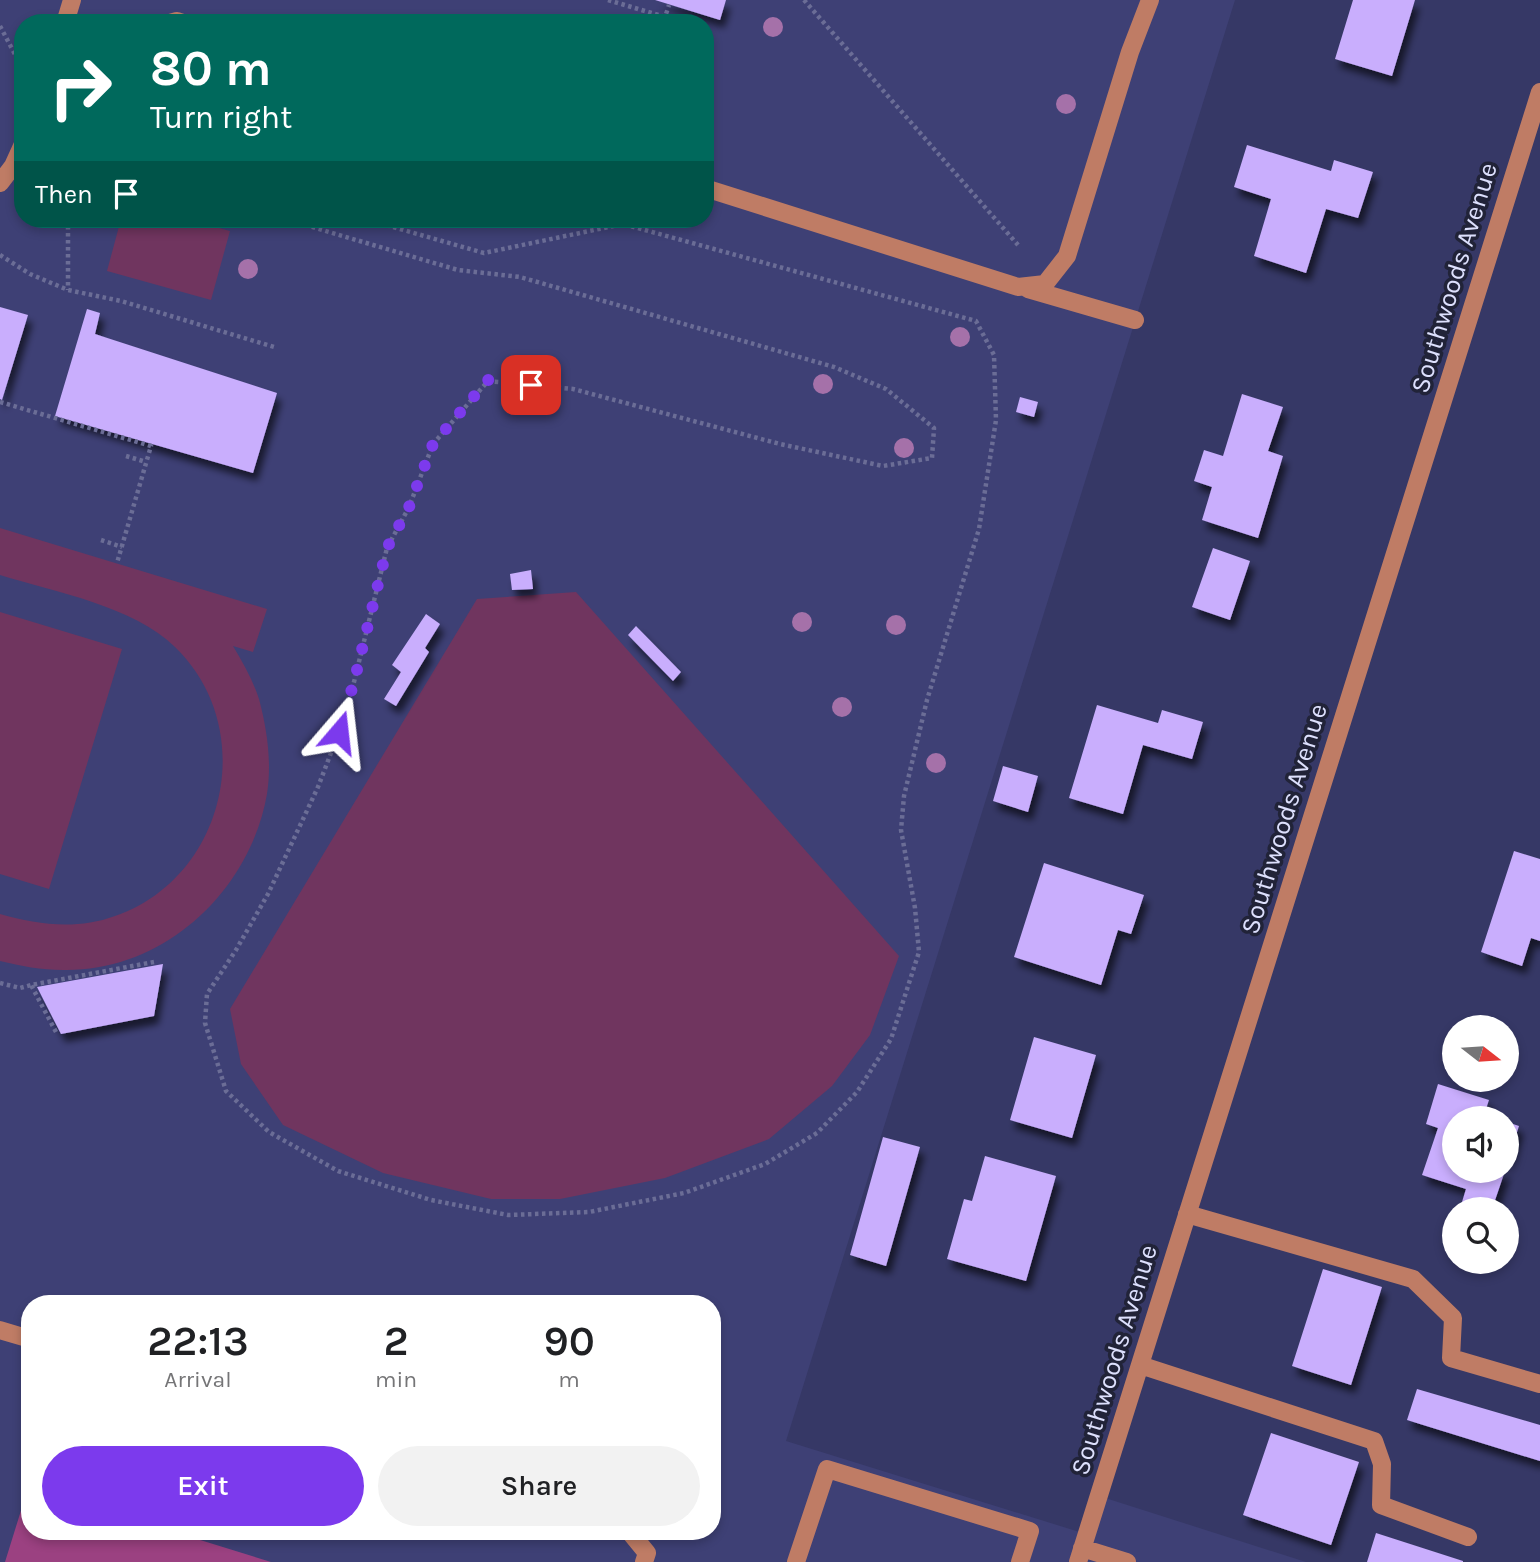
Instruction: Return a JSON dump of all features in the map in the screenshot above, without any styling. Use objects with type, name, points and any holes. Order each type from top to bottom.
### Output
[{"type":"street","points":[[1018,287],[1045,284],[1067,256],[1129,52],[1150,0]]},
{"type":"street","name":"Southwoods Avenue","points":[[1080,1555],[1540,92]]},
{"type":"street","points":[[0,183],[14,164]]},
{"type":"street","points":[[714,191],[1018,287],[1135,320]]},
{"type":"street","points":[[1187,1214],[1413,1279],[1453,1318],[1451,1357],[1540,1384]]},
{"type":"street","points":[[0,1330],[21,1336]]},
{"type":"street","points":[[1140,1365],[1374,1441],[1382,1464],[1381,1505],[1468,1537]]},
{"type":"street","points":[[796,1562],[827,1469],[1030,1531],[1020,1562]]},
{"type":"street","points":[[636,1540],[647,1553],[644,1562]]},
{"type":"street","points":[[1080,1555],[1123,1561]]},
{"type":"path","points":[[608,0],[652,14]]},
{"type":"path","points":[[804,0],[1018,246]]},
{"type":"path","points":[[666,14],[669,5]]},
{"type":"path","points":[[0,26],[14,53]]},
{"type":"path","points":[[68,228],[68,290]]},
{"type":"path","points":[[316,228],[458,270],[520,277],[834,367],[886,390],[934,428],[932,458],[883,466],[780,444],[573,389],[488,380],[433,444],[409,507],[387,548],[354,682],[318,787],[268,894],[207,994],[205,1023],[226,1091],[269,1132],[338,1171],[431,1200],[508,1215],[589,1212],[684,1193],[765,1164],[817,1133],[857,1092],[891,1039],[919,952],[915,908],[901,830],[904,796],[911,757],[927,700],[979,529],[996,420],[994,355],[976,321],[638,228]]},
{"type":"path","points":[[396,228],[484,253],[604,228]]},
{"type":"path","points":[[0,255],[30,274],[68,290],[121,300],[274,347]]},
{"type":"path","points":[[0,402],[151,446],[117,563]]},
{"type":"path","points":[[126,456],[146,462]]},
{"type":"path","points":[[101,540],[122,547]]},
{"type":"path","points":[[0,983],[20,988],[154,962]]},
{"type":"path","points":[[31,985],[56,1032]]},
{"type":"shaded area","points":[[0,0],[1235,0],[786,1441],[1086,1534],[1099,1496],[1306,1562],[0,1562]]},
{"type":"shaded area","points":[[119,228],[219,228],[230,231],[211,300],[107,271]]},
{"type":"shaded area","points":[[0,528],[267,609],[253,652],[233,646],[259,699],[269,758],[267,794],[257,829],[242,863],[222,893],[196,919],[167,941],[135,957],[100,967],[55,970],[0,961],[0,914],[43,923],[86,923],[115,916],[153,897],[183,869],[205,836],[218,798],[223,758],[217,718],[201,681],[175,647],[158,633],[138,621],[92,602],[0,575]]},
{"type":"shaded area","points":[[576,592],[899,956],[870,1035],[832,1086],[769,1139],[665,1178],[560,1199],[491,1199],[383,1173],[283,1125],[241,1064],[230,1009],[477,599]]},
{"type":"shaded area","points":[[0,612],[122,649],[49,889],[0,874]]},
{"type":"shaded area","points":[[21,1511],[21,1540],[200,1540],[271,1562],[5,1562]]},
{"type":"building","points":[[655,0],[726,0],[720,20],[714,18],[714,14],[700,14]]},
{"type":"building","points":[[1353,0],[1415,0],[1392,76],[1335,59]]},
{"type":"building","points":[[1247,145],[1331,171],[1334,160],[1373,172],[1358,218],[1326,209],[1306,273],[1254,256],[1271,199],[1234,187]]},
{"type":"building","points":[[0,307],[28,315],[2,400],[0,399]]},
{"type":"building","points":[[87,309],[100,313],[95,334],[277,393],[253,473],[55,416]]},
{"type":"building","points":[[1242,394],[1283,407],[1268,451],[1283,456],[1258,538],[1202,520],[1212,487],[1194,481],[1204,450],[1223,456]]},
{"type":"building","points":[[1020,397],[1038,402],[1034,417],[1016,412]]},
{"type":"building","points":[[1213,548],[1250,561],[1230,620],[1192,607]]},
{"type":"building","points":[[531,570],[533,589],[512,590],[510,574]]},
{"type":"building","points":[[426,614],[440,624],[425,648],[429,652],[396,706],[384,699],[401,672],[392,665]]},
{"type":"building","points":[[636,626],[681,672],[673,681],[628,635]]},
{"type":"building","points":[[1097,705],[1158,723],[1162,710],[1203,722],[1192,759],[1143,745],[1123,814],[1069,798]]},
{"type":"building","points":[[1003,766],[1038,776],[1028,812],[993,801]]},
{"type":"building","points":[[1514,851],[1540,859],[1540,941],[1531,938],[1522,966],[1481,952]]},
{"type":"building","points":[[1044,863],[1144,895],[1131,934],[1118,930],[1101,985],[1014,957]]},
{"type":"building","points":[[163,964],[154,1016],[61,1034],[37,987]]},
{"type":"building","points":[[1034,1037],[1096,1055],[1072,1138],[1010,1120]]},
{"type":"building","points":[[1438,1084],[1442,1085],[1442,1092],[1464,1092],[1489,1100],[1487,1106],[1442,1106],[1442,1181],[1422,1175],[1438,1128],[1426,1124]]},
{"type":"building","points":[[883,1137],[920,1147],[886,1266],[850,1255]]},
{"type":"building","points":[[985,1156],[1056,1176],[1026,1281],[947,1259],[964,1199],[972,1201]]},
{"type":"building","points":[[1447,1183],[1501,1183],[1496,1197],[1464,1197],[1466,1189]]},
{"type":"building","points":[[1323,1269],[1382,1287],[1351,1385],[1292,1366]]},
{"type":"building","points":[[1417,1389],[1540,1425],[1540,1461],[1407,1420]]},
{"type":"building","points":[[1271,1433],[1359,1462],[1331,1545],[1243,1515]]},
{"type":"building","points":[[1376,1533],[1463,1561],[1463,1562],[1367,1562]]},
{"type":"route","points":[[339,732],[387,548],[409,507],[433,444],[488,380],[531,385]]}]
